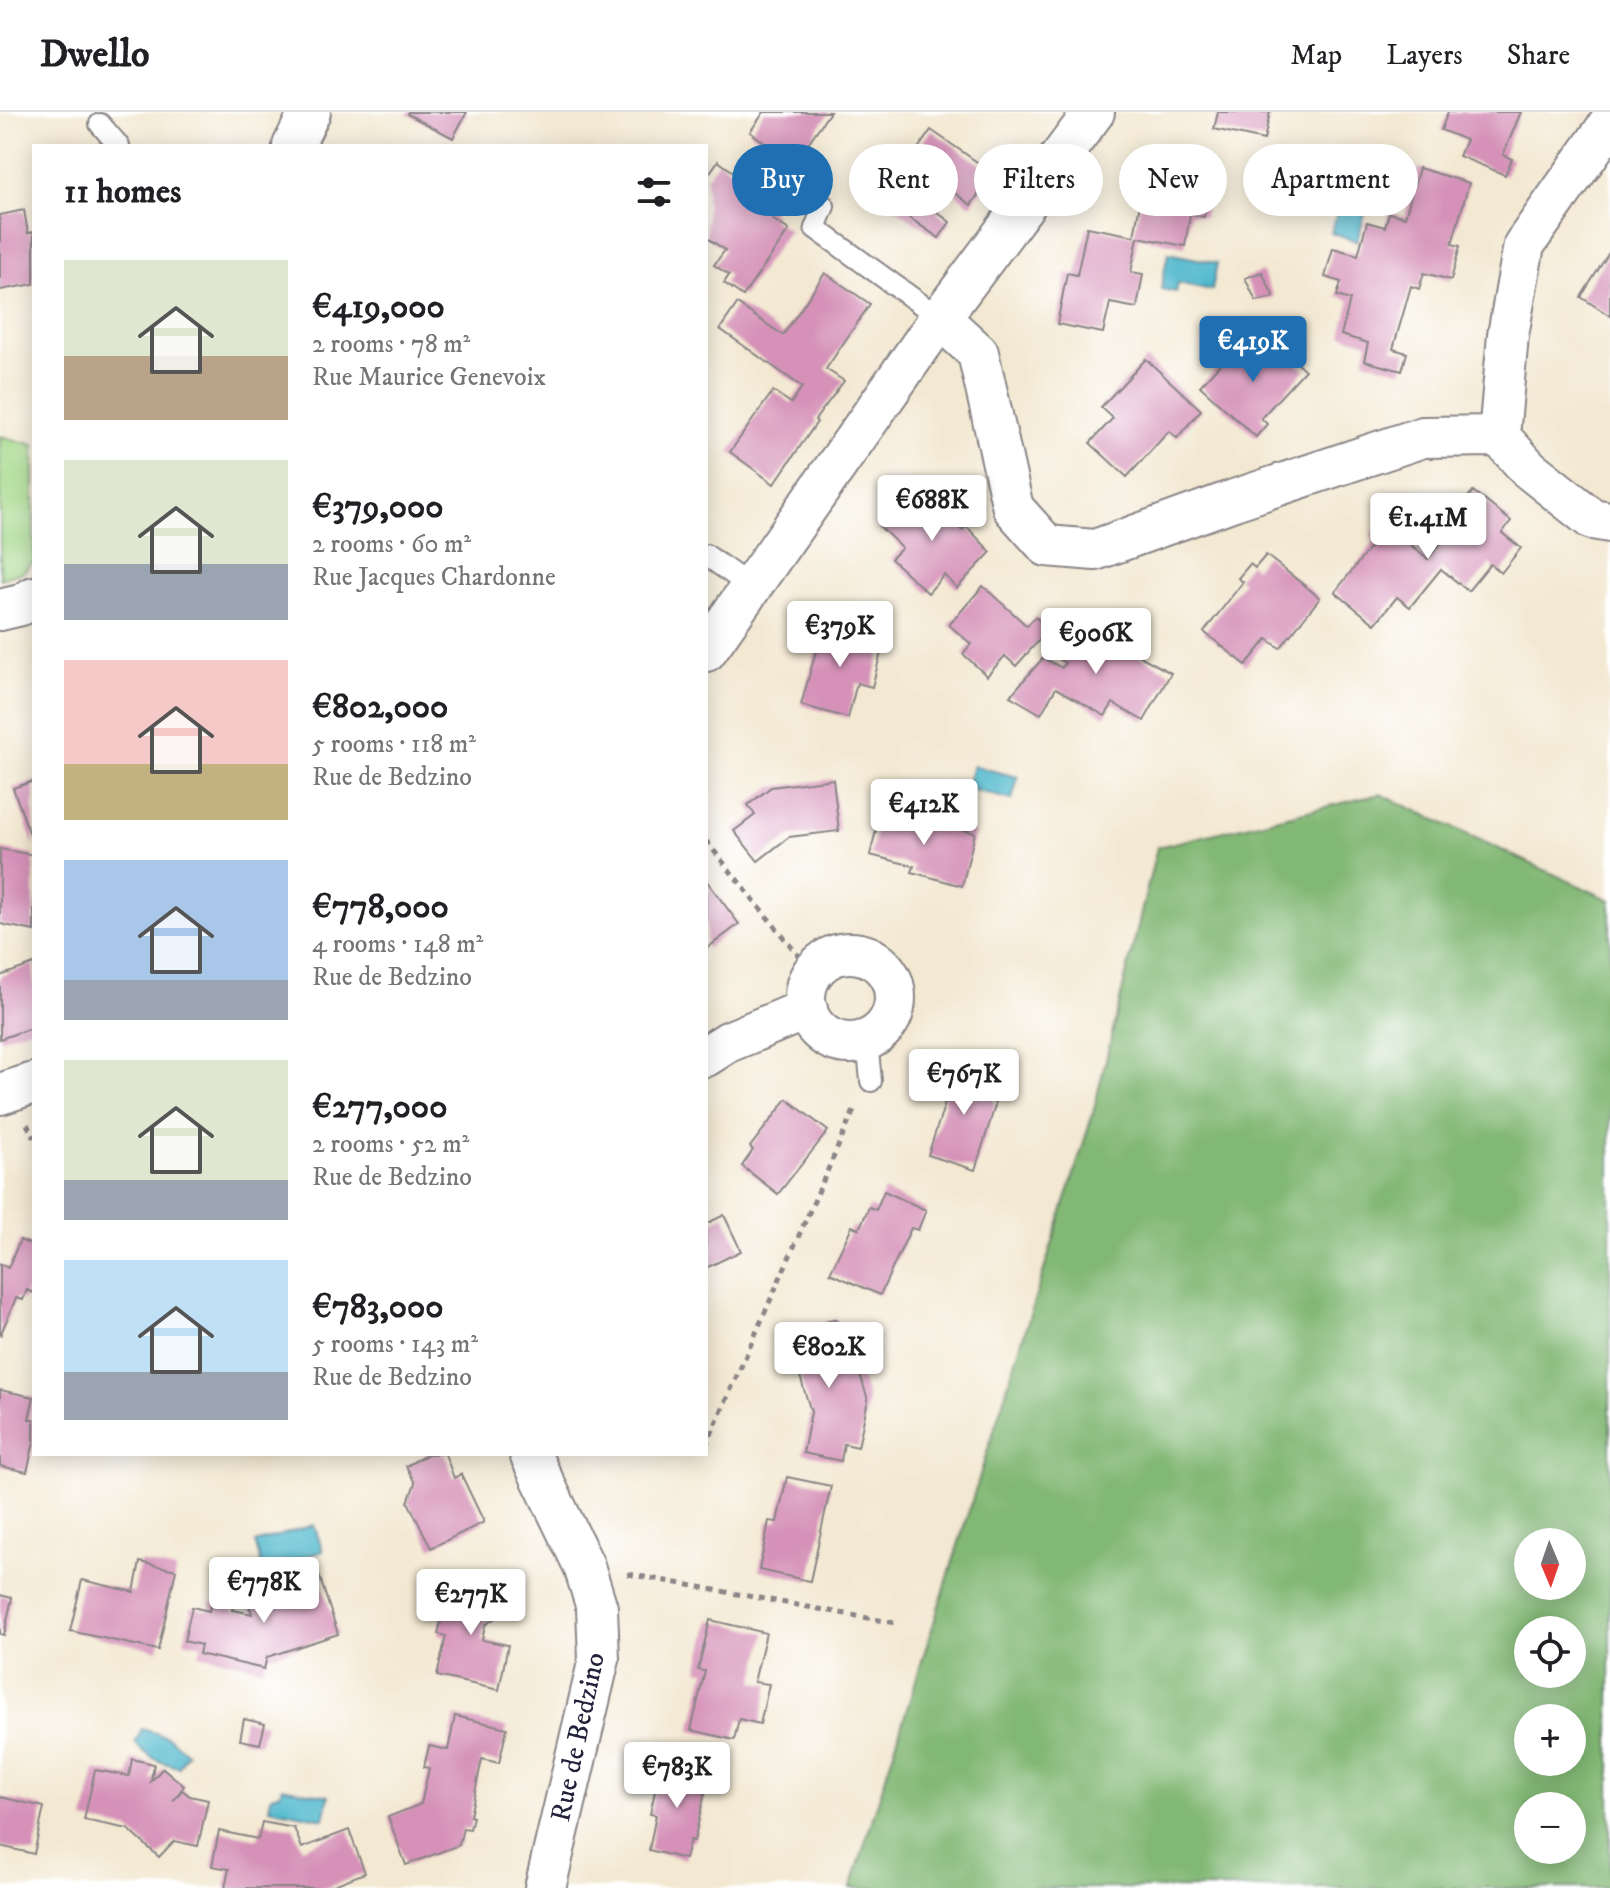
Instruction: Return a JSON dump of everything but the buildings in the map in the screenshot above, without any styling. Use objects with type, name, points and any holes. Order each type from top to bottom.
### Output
[{"type":"street","points":[[294,144],[310,112]]},
{"type":"street","points":[[708,648],[940,318],[1094,112]]},
{"type":"street","points":[[1610,123],[1524,245],[1508,335],[1499,436],[1529,469],[1592,519],[1610,522]]},
{"type":"street","points":[[940,318],[978,353],[1013,508],[1047,546],[1095,550],[1423,437],[1499,436]]},
{"type":"street","points":[[852,954],[868,957],[890,977],[895,991],[895,1007],[880,1033],[867,1041],[837,1041],[823,1034],[813,1023],[810,991],[824,962],[852,954]]},
{"type":"street","points":[[708,1055],[810,991]]},
{"type":"street","points":[[0,1094],[32,1084]]},
{"type":"street","name":"Rue de Bedzino","points":[[531,1456],[584,1566],[597,1608],[599,1659],[545,1888]]},
{"type":"lane","points":[[100,124],[117,144]]},
{"type":"lane","points":[[820,216],[815,228],[940,318]]},
{"type":"lane","points":[[708,556],[751,587]]},
{"type":"lane","points":[[867,1041],[871,1081]]},
{"type":"path","points":[[708,844],[810,991]]},
{"type":"path","points":[[708,1441],[849,1119],[871,1081]]},
{"type":"path","points":[[584,1566],[895,1623]]},
{"type":"green space","points":[[0,436],[32,444],[32,563],[23,572],[0,579]]},
{"type":"green space","points":[[1380,794],[1610,900],[1610,1888],[851,1888],[1093,1113],[1157,847]]},
{"type":"water","points":[[1336,216],[1364,216],[1357,241],[1331,233]]},
{"type":"water","points":[[1168,253],[1217,263],[1212,290],[1178,283],[1176,292],[1161,289]]},
{"type":"water","points":[[973,766],[1018,777],[1012,800],[966,788]]},
{"type":"water","points":[[314,1525],[323,1551],[263,1570],[255,1543]]},
{"type":"water","points":[[142,1729],[168,1737],[187,1753],[179,1767],[155,1759],[135,1743]]},
{"type":"water","points":[[282,1787],[329,1796],[324,1819],[269,1808],[271,1796],[280,1793]]}]
